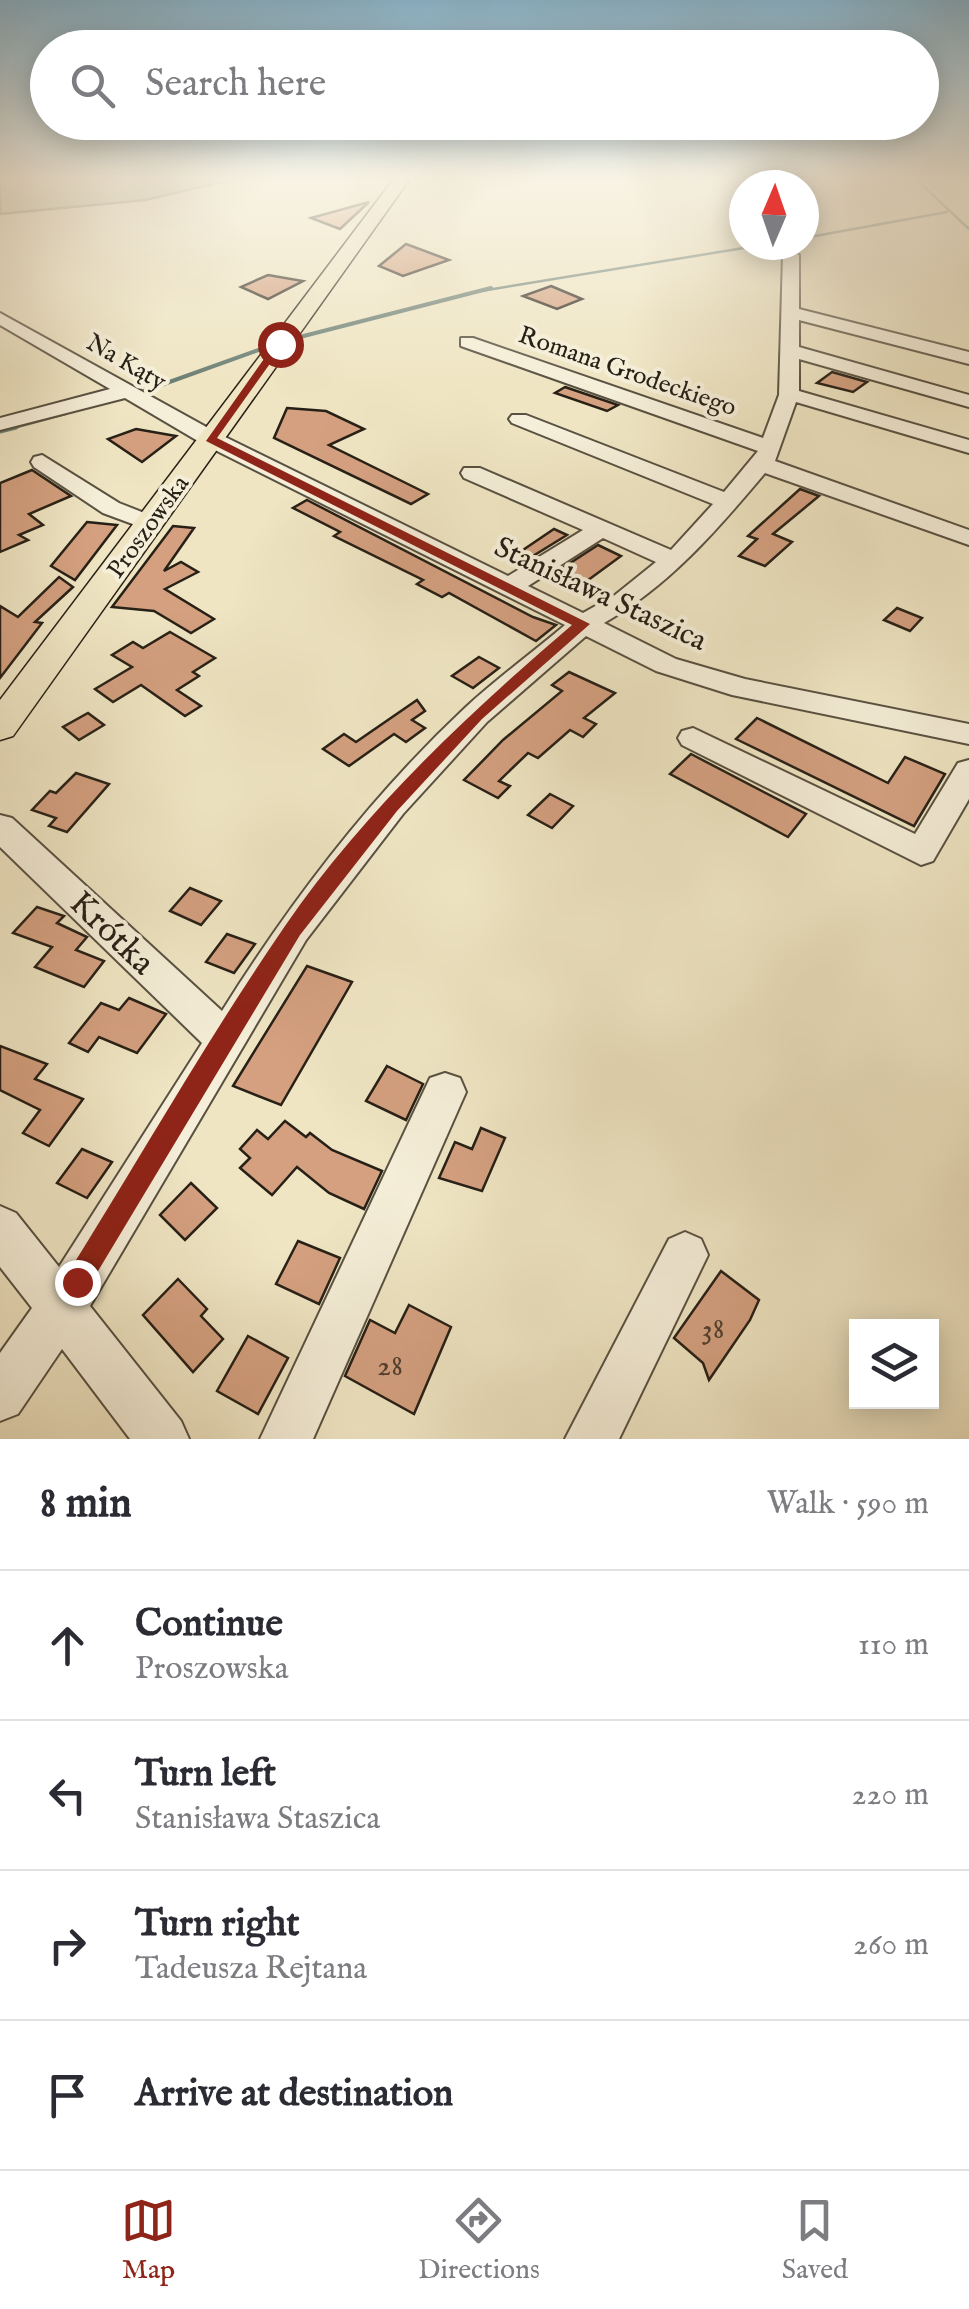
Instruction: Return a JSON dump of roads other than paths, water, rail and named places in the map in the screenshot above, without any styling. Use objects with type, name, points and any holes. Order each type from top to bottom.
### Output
[{"type":"main road","name":"Proszowska","points":[[0,727],[150,522],[220,443],[282,342],[351,247]]},
{"type":"street","points":[[0,1396],[62,1307],[293,930],[391,806],[476,715],[582,624],[624,600],[673,560],[730,502],[766,456],[790,395],[791,260]]},
{"type":"street","points":[[789,312],[969,358]]},
{"type":"street","name":"Na Kąty","points":[[0,318],[127,394],[220,443]]},
{"type":"street","name":"Romana Grodeckiego","points":[[466,342],[969,538]]},
{"type":"street","points":[[789,350],[969,401]]},
{"type":"street","points":[[0,424],[127,394]]},
{"type":"street","points":[[790,395],[822,401],[969,447]]},
{"type":"street","points":[[519,419],[730,502]]},
{"type":"street","name":"Stanisława Staszica","points":[[220,443],[666,664],[742,688],[969,734]]},
{"type":"street","points":[[42,462],[111,508],[150,522]]},
{"type":"street","points":[[472,473],[673,560]]},
{"type":"street","points":[[508,587],[601,529]]},
{"type":"street","points":[[693,738],[920,852],[969,770]]},
{"type":"street","name":"Krótka","points":[[0,827],[225,1039]]},
{"type":"street","points":[[286,1439],[446,1092]]},
{"type":"street","points":[[0,1229],[163,1439]]},
{"type":"street","points":[[591,1439],[685,1255]]},
{"type":"waterway","points":[[481,291],[729,250]]},
{"type":"waterway","points":[[292,339],[491,288]]},
{"type":"waterway","points":[[136,394],[275,344]]},
{"type":"waterway","points":[[7,429],[66,413]]},
{"type":"waterway","points":[[0,431],[16,427]]}]
